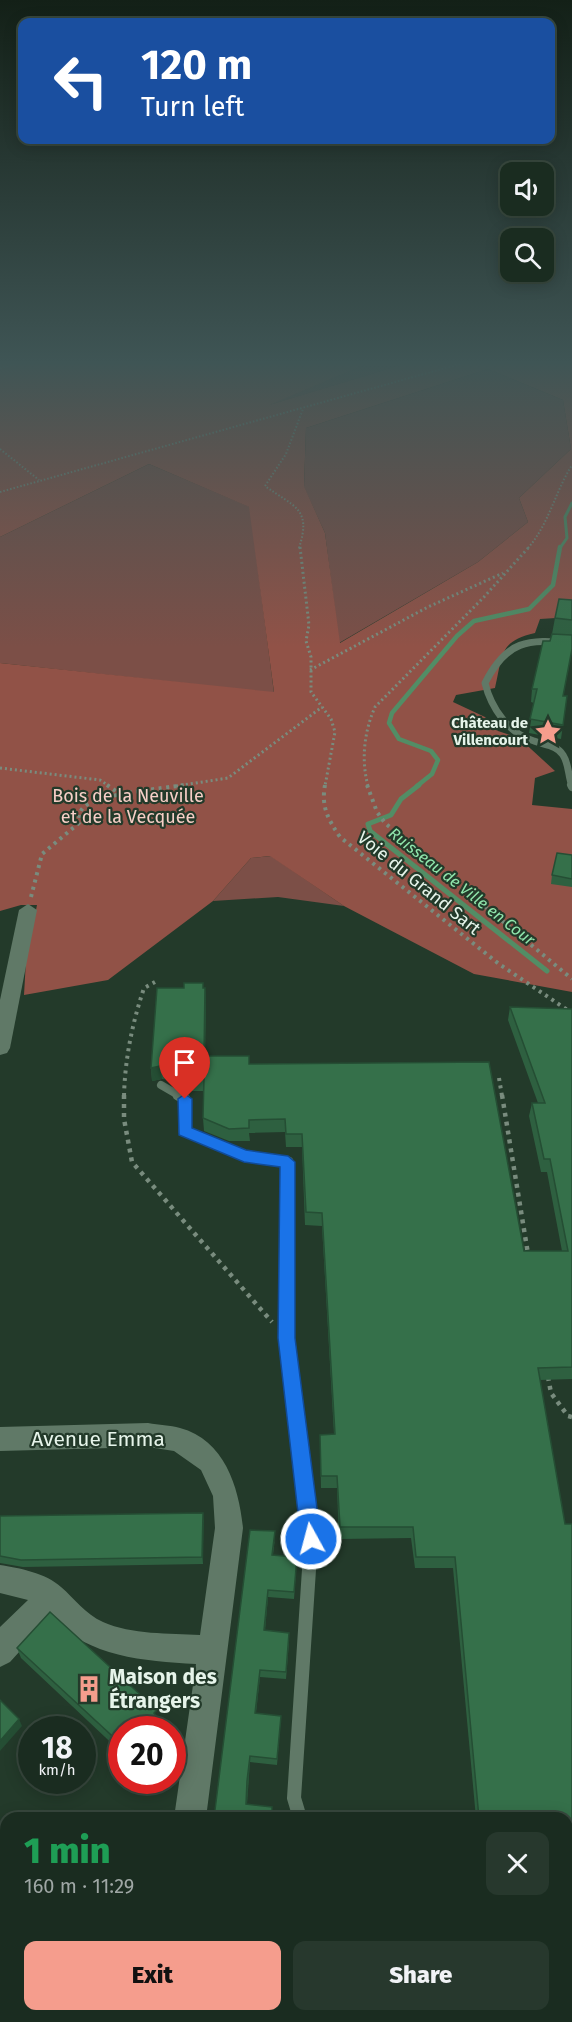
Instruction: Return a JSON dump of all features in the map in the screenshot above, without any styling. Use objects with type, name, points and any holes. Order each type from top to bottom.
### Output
[{"type":"street","points":[[0,1048],[28,910]]},
{"type":"street","name":"Avenue Emma","points":[[0,1439],[148,1435],[180,1440],[210,1461],[226,1496],[229,1528],[191,1812]]},
{"type":"street","points":[[0,1579],[39,1588],[80,1625],[107,1638],[213,1651]]},
{"type":"street","points":[[0,1652],[23,1624],[51,1597]]},
{"type":"lane","points":[[572,643],[526,641],[511,645],[499,657],[485,683],[491,705],[521,735],[561,751],[566,759],[568,779],[572,787]]},
{"type":"lane","points":[[161,1085],[185,1099],[184,1131],[244,1156],[288,1162],[287,1338],[311,1539],[294,1798],[298,1812]]},
{"type":"path","points":[[12,458],[40,481]]},
{"type":"path","points":[[0,492],[118,458]]},
{"type":"path","name":"Voie du Grand Sart","points":[[283,458],[265,486],[301,512],[306,526],[299,549],[309,625],[306,641],[310,657],[311,692],[331,719],[335,732],[323,803],[328,820],[340,837],[499,964],[572,1013]]},
{"type":"path","points":[[572,465],[558,487],[541,532],[373,710],[366,727],[366,772],[369,793],[385,823],[572,979]]},
{"type":"path","points":[[310,670],[428,607],[506,571]]},
{"type":"path","points":[[28,910],[42,854],[80,823],[79,814],[86,805],[121,795],[228,778],[322,707]]},
{"type":"path","points":[[0,768],[100,780],[121,795]]},
{"type":"path","points":[[155,982],[144,988],[133,1017],[125,1089],[125,1138],[132,1162],[287,1338]]},
{"type":"path","points":[[499,1078],[530,1260]]},
{"type":"path","points":[[546,1372],[551,1393],[568,1416],[572,1417]]},
{"type":"shaded area","points":[[305,458],[561,458],[519,498],[528,522],[478,562],[339,643],[325,533],[304,487]]},
{"type":"shaded area","points":[[149,464],[250,507],[274,693],[0,663],[0,537]]},
{"type":"shaded area","points":[[271,856],[344,906],[278,897],[213,901],[251,858]]},
{"type":"green space","name":"Bois de la Neuville et de la Vecquée","points":[[0,458],[305,458],[304,486],[325,533],[340,643],[478,562],[528,522],[519,498],[561,458],[572,458],[572,617],[540,619],[535,633],[515,640],[505,651],[495,688],[456,695],[453,702],[485,717],[498,731],[519,738],[555,771],[535,778],[532,805],[572,809],[572,992],[474,974],[344,906],[270,856],[251,858],[213,901],[108,980],[24,995],[26,960],[37,905],[21,905],[0,911],[0,663],[274,692],[249,507],[149,464],[0,537]]},
{"type":"building","points":[[559,599],[572,600],[572,620],[555,618]]},
{"type":"building","points":[[552,634],[572,635],[572,649],[563,696],[567,696],[563,725],[530,719],[537,689],[532,689],[543,641],[550,641]]},
{"type":"building","points":[[557,853],[572,855],[572,879],[552,875]]},
{"type":"building","points":[[184,983],[203,983],[203,988],[205,988],[204,1056],[249,1056],[249,1064],[489,1062],[524,1251],[568,1251],[550,1159],[544,1159],[532,1103],[545,1103],[510,1007],[572,1009],[572,1367],[538,1368],[565,1524],[572,1524],[572,1812],[478,1812],[455,1557],[416,1557],[413,1527],[340,1527],[337,1476],[321,1476],[320,1435],[335,1434],[322,1213],[306,1212],[302,1134],[286,1134],[285,1119],[249,1120],[249,1128],[229,1129],[203,1118],[204,1078],[186,1078],[179,1075],[179,1069],[160,1066],[151,1068],[157,988],[184,988]]},
{"type":"building","points":[[203,1513],[202,1557],[21,1560],[0,1556],[0,1516]]},
{"type":"building","points":[[250,1530],[275,1531],[272,1555],[297,1557],[294,1592],[268,1590],[264,1630],[289,1633],[286,1672],[260,1670],[255,1713],[281,1716],[277,1759],[250,1756],[246,1804],[272,1807],[272,1812],[215,1812]]},
{"type":"building","name":"Maison des Étrangers","points":[[50,1612],[157,1710],[154,1713],[156,1716],[108,1716],[108,1732],[96,1721],[96,1716],[91,1716],[17,1648]]},
{"type":"building","points":[[0,1700],[18,1720],[0,1741]]},
{"type":"waterway","name":"Ruisseau de Ville en Cour","points":[[560,548],[567,538],[565,517],[572,503]]},
{"type":"waterway","name":"Ruisseau de Ville en Cour","points":[[417,786],[432,774],[438,760],[431,751],[399,739],[389,723],[392,713],[457,636],[474,621],[529,609],[553,585],[560,547]]},
{"type":"waterway","name":"Ruisseau de Ville en Cour","points":[[419,785],[401,799],[391,815],[368,824],[370,831],[547,971]]},
{"type":"place","name":"Château de Villencourt","points":[[548,732]]},
{"type":"place","name":"Maison des Étrangers","points":[[89,1689]]},
{"type":"route","points":[[185,1099],[184,1131],[244,1156],[288,1162],[287,1338],[311,1539]]}]
